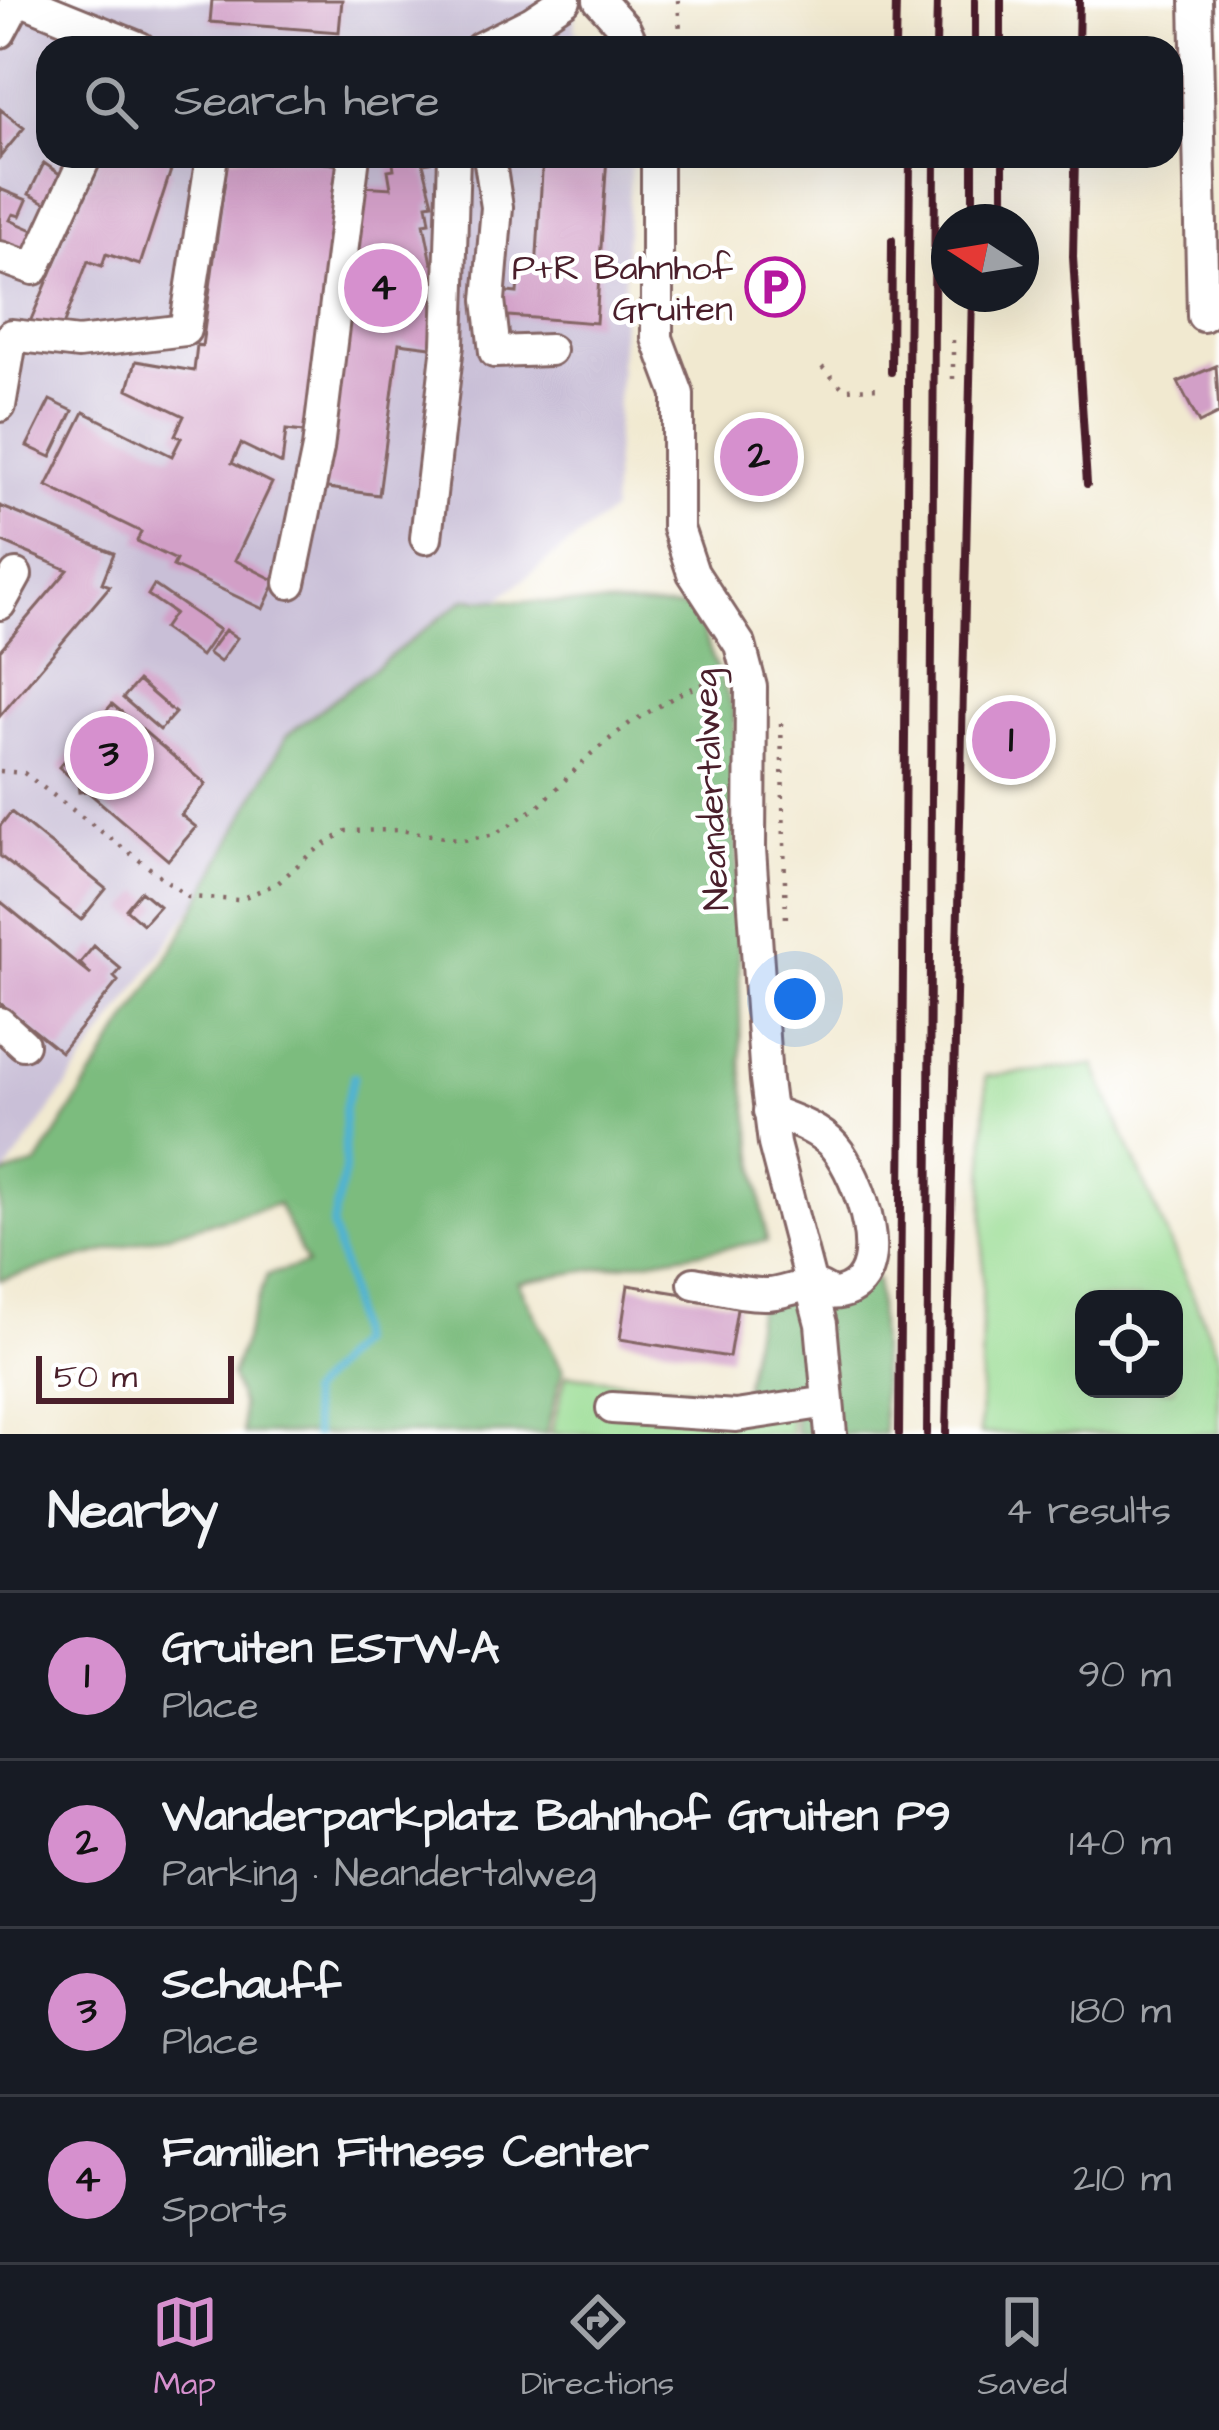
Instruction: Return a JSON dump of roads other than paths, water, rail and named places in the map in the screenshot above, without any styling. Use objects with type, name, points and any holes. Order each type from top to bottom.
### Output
[{"type":"street","points":[[0,32],[20,0],[92,36]]},
{"type":"street","points":[[504,36],[565,0]]},
{"type":"street","points":[[598,0],[628,36]]},
{"type":"street","points":[[1196,0],[1203,316]]},
{"type":"street","points":[[0,257],[34,269],[80,168]]},
{"type":"street","points":[[0,406],[12,334],[78,344],[185,330],[210,168]]},
{"type":"street","points":[[290,583],[318,448],[353,168]]},
{"type":"street","points":[[426,538],[448,345],[454,168]]},
{"type":"street","points":[[491,168],[497,207],[489,300],[495,352],[550,350]]},
{"type":"street","name":"Neandertalweg","points":[[657,168],[657,338],[678,394],[678,528],[693,573],[740,645],[747,666],[753,731],[750,849],[769,1111],[813,1286],[831,1434]]},
{"type":"street","points":[[0,604],[16,574]]},
{"type":"street","points":[[0,1023],[23,1044]]},
{"type":"street","points":[[694,1283],[772,1294],[813,1286],[831,1294],[844,1293],[861,1278],[869,1258],[869,1232],[851,1168],[831,1142],[769,1111]]},
{"type":"street","points":[[612,1408],[733,1425],[828,1402]]},
{"type":"waterway","points":[[315,1434],[308,1394],[356,1342],[332,1226],[345,1169],[344,1110],[354,1076]]},
{"type":"railway","points":[[895,36],[896,0]]},
{"type":"railway","points":[[936,36],[937,0]]},
{"type":"railway","points":[[975,0],[975,36]]},
{"type":"railway","points":[[1001,0],[1001,36]]},
{"type":"railway","points":[[1078,36],[1079,0]]},
{"type":"railway","points":[[899,1434],[910,168]]},
{"type":"railway","points":[[927,1434],[935,168]]},
{"type":"railway","points":[[973,168],[973,204]]},
{"type":"railway","points":[[1003,168],[1003,204]]},
{"type":"railway","points":[[1075,168],[1073,257],[1087,484]]},
{"type":"railway","points":[[891,372],[892,240]]},
{"type":"railway","points":[[946,1434],[972,312]]},
{"type":"place","name":"P+R Bahnhof Gruiten","points":[[775,287]]},
{"type":"place","name":"Familien Fitness Center","points":[[383,288]]},
{"type":"place","name":"Wanderparkplatz Bahnhof Gruiten P9","points":[[759,457]]},
{"type":"place","name":"Gruiten ESTW-A","points":[[1011,740]]},
{"type":"place","name":"Schauff","points":[[109,755]]}]
